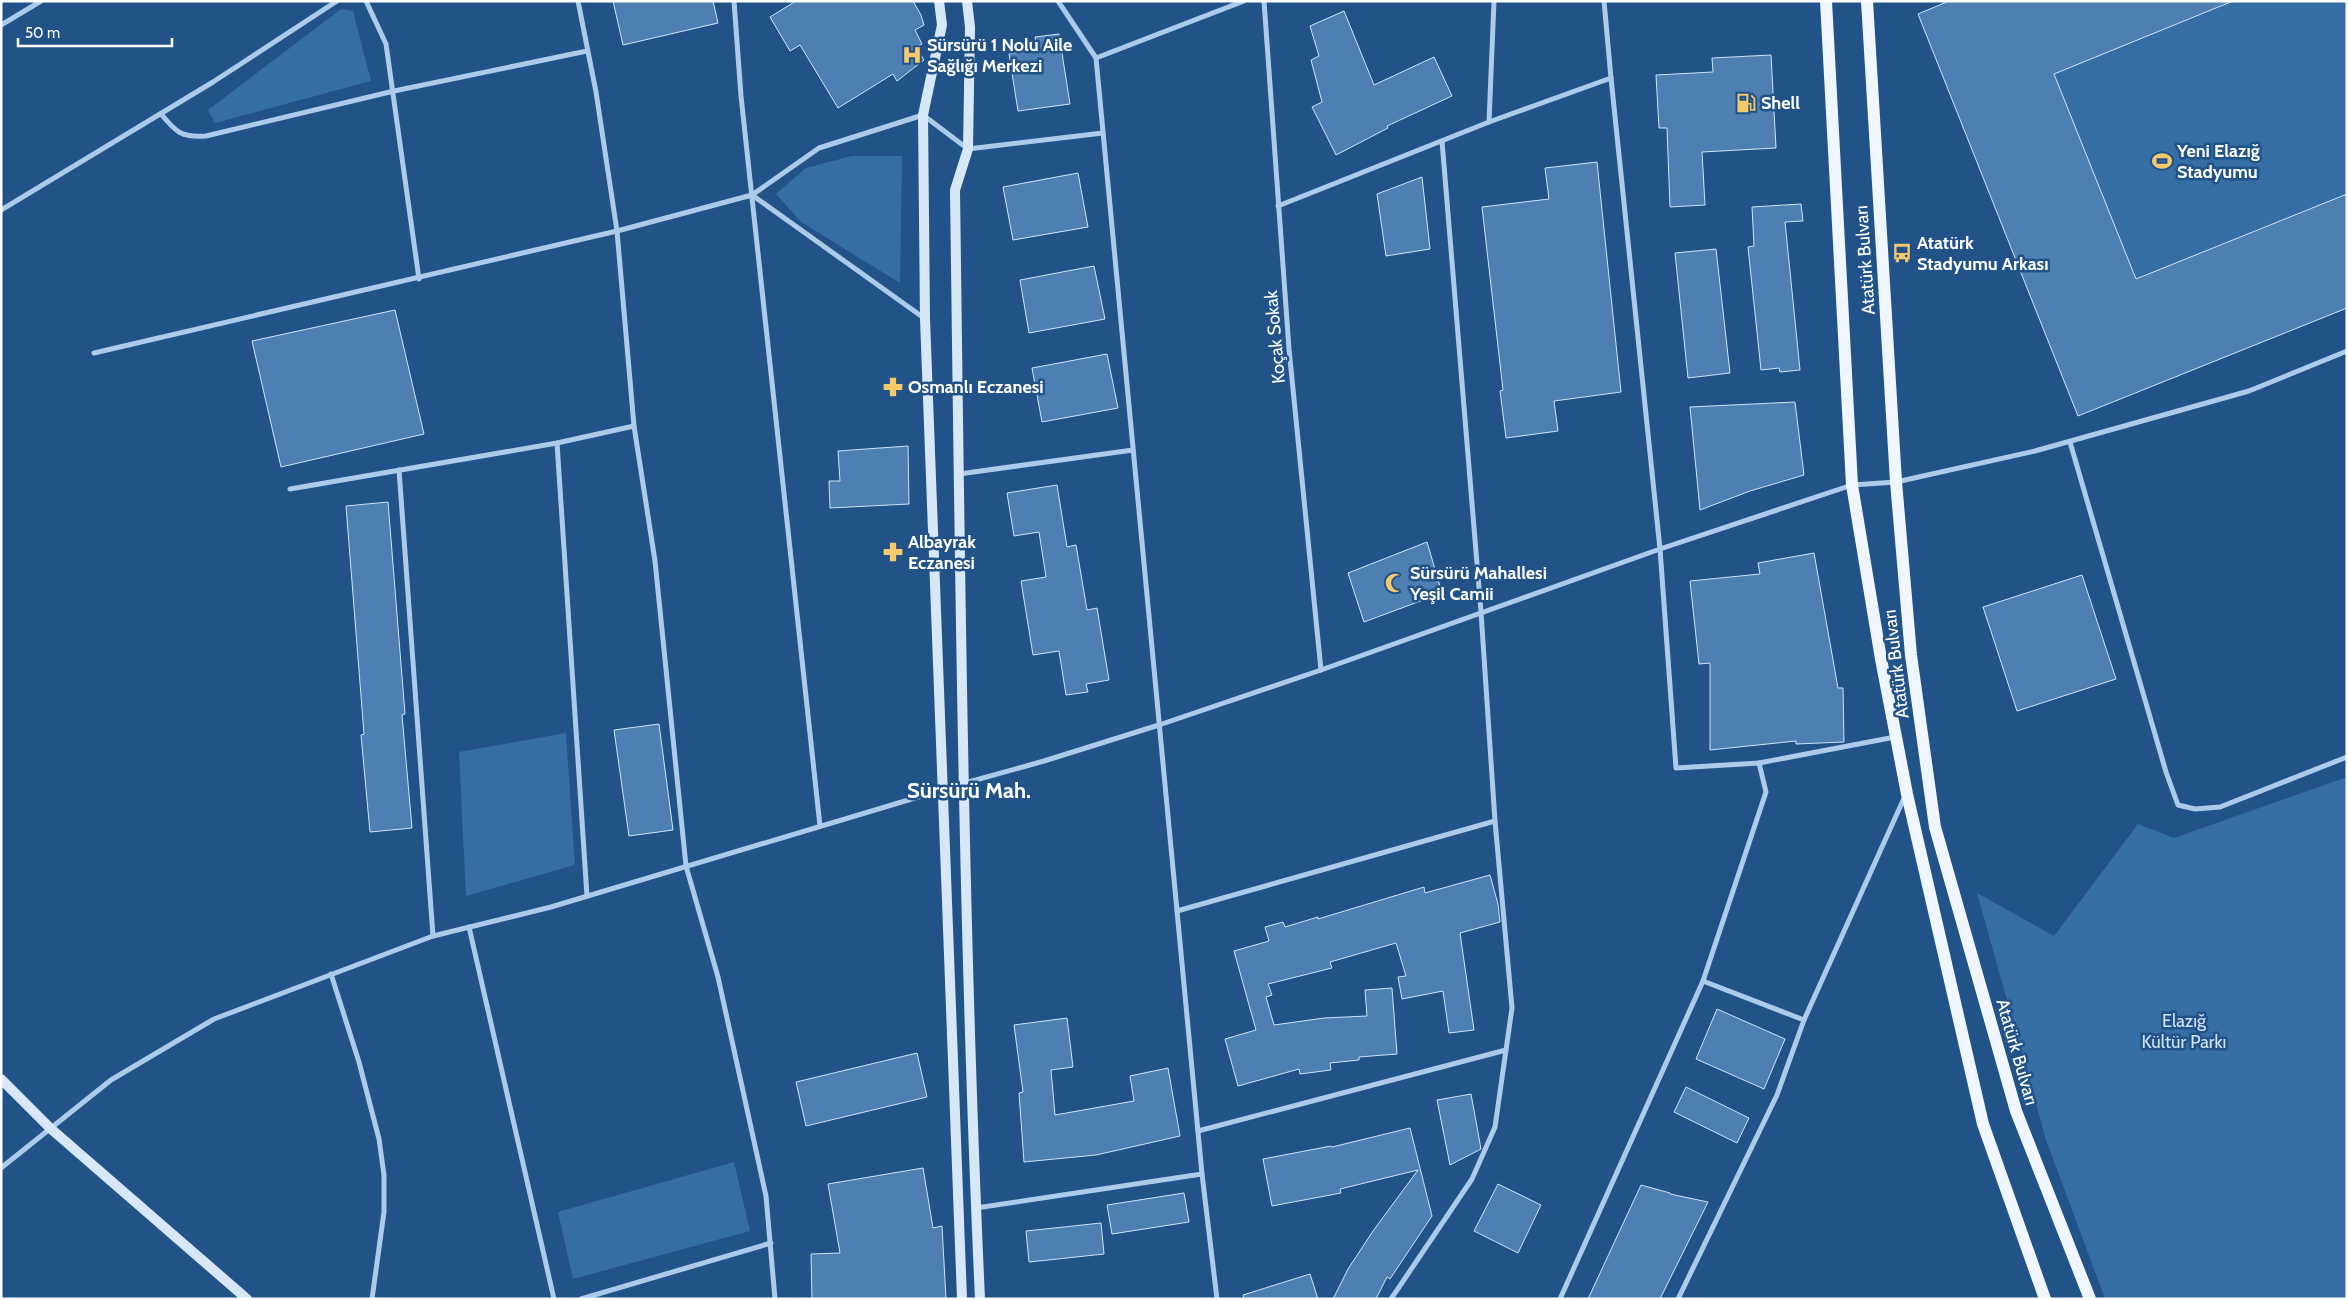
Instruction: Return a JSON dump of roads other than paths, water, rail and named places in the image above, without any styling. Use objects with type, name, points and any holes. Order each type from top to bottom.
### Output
[{"type":"main road","points":[[940,1],[942,25],[924,115],[925,319],[962,1299]]},
{"type":"main road","points":[[967,1],[970,26],[968,149],[956,190],[965,783],[980,1299]]},
{"type":"main road","name":"Atatürk Bulvarı","points":[[1826,1],[1852,486],[1894,737],[1983,1124],[2045,1299]]},
{"type":"main road","name":"Atatürk Bulvarı","points":[[1867,1],[1896,482],[1911,654],[1935,827],[2016,1111],[2090,1299]]},
{"type":"main road","points":[[1,1079],[50,1128],[246,1299]]},
{"type":"street","points":[[1,25],[41,1]]},
{"type":"street","points":[[1,210],[161,114],[337,1]]},
{"type":"street","points":[[366,1],[386,44],[419,279]]},
{"type":"street","points":[[578,1],[596,92],[617,232],[634,426],[655,561],[686,866],[718,977],[766,1196],[775,1299]]},
{"type":"street","points":[[734,1],[741,96],[820,826]]},
{"type":"street","points":[[1058,1],[1096,58],[1202,1174],[1217,1299]]},
{"type":"street","points":[[1096,58],[1244,1]]},
{"type":"street","name":"Koçak Sokak","points":[[1264,1],[1290,359],[1321,670]]},
{"type":"street","points":[[1489,122],[1494,1]]},
{"type":"street","points":[[1604,1],[1610,78],[1660,549],[1676,768],[1759,763],[1894,737]]},
{"type":"street","points":[[161,114],[179,133],[189,137],[206,136],[394,91],[587,51]]},
{"type":"street","points":[[1278,206],[1442,140],[1610,78]]},
{"type":"street","points":[[94,353],[617,232],[752,195],[819,148],[924,115],[968,149],[1103,133]]},
{"type":"street","points":[[1390,1299],[1472,1179],[1495,1127],[1512,1008],[1495,821],[1481,612],[1442,140]]},
{"type":"street","points":[[752,195],[925,319]]},
{"type":"street","points":[[1,1168],[111,1080],[214,1020],[433,936],[587,896],[965,783],[1044,762],[1321,670],[1660,549],[1852,486],[1896,482],[2070,442],[2249,392],[2347,352]]},
{"type":"street","points":[[290,489],[557,443],[634,426]]},
{"type":"street","points":[[2070,442],[2166,772],[2178,804],[2195,810],[2220,807],[2347,757]]},
{"type":"street","points":[[557,443],[587,896]]},
{"type":"street","points":[[959,474],[1133,450]]},
{"type":"street","points":[[399,470],[433,936]]},
{"type":"street","points":[[1560,1299],[1702,981],[1766,792],[1759,763]]},
{"type":"street","points":[[1678,1299],[1777,1095],[1804,1020],[1907,794]]},
{"type":"street","points":[[1177,912],[1495,821]]},
{"type":"street","points":[[469,927],[554,1299]]},
{"type":"street","points":[[331,974],[359,1062],[379,1139],[384,1175],[384,1212],[372,1299]]},
{"type":"street","points":[[1702,981],[1804,1020]]},
{"type":"street","points":[[1198,1131],[1506,1050]]},
{"type":"street","points":[[976,1208],[1202,1174]]},
{"type":"street","points":[[580,1299],[771,1243]]},
{"type":"place","name":"Sürsürü 1 Nolu Aile Sağlığı Merkezi","points":[[912,55]]},
{"type":"place","name":"Shell","points":[[1746,103]]},
{"type":"place","name":"Yeni Elazığ Stadyumu","points":[[2162,161]]},
{"type":"place","name":"Atatürk Stadyumu Arkası","points":[[1902,253]]},
{"type":"place","name":"Osmanlı Eczanesi","points":[[893,387]]},
{"type":"place","name":"Albayrak Eczanesi","points":[[893,552]]},
{"type":"place","name":"Sürsürü Mahallesi Yeşil Camii","points":[[1395,583]]},
{"type":"district","name":"Sürsürü Mah.","points":[[969,790]]},
{"type":"park label","name":"Elazığ Kültür Parkı","points":[[2184,1031]]}]
